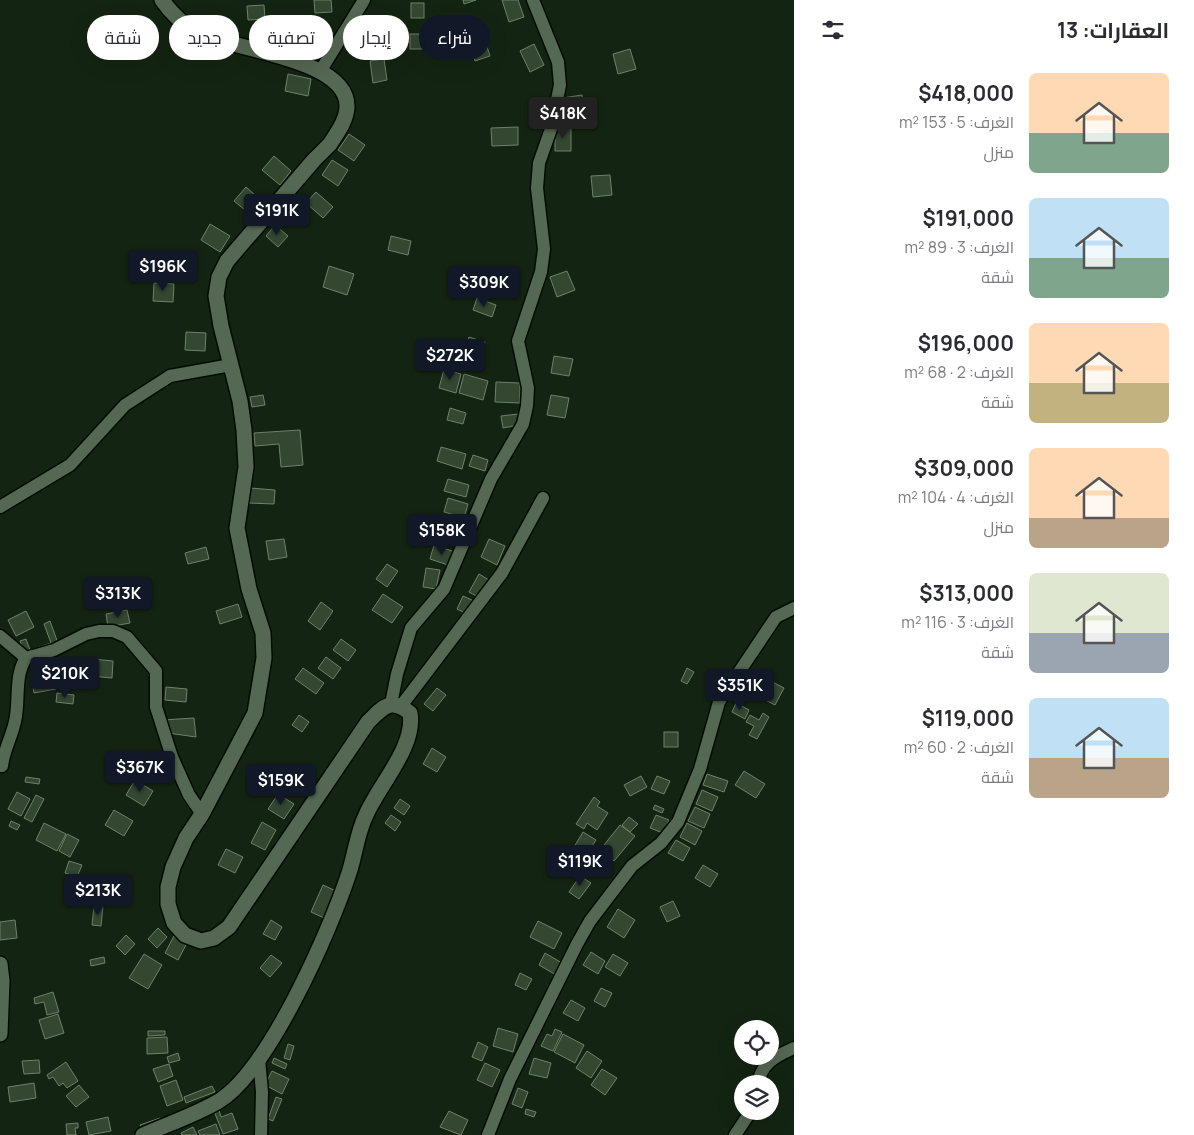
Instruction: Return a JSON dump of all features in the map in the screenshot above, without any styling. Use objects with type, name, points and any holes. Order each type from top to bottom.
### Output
[{"type":"street","points":[[162,0],[174,16],[196,32],[230,45],[295,60],[321,70],[345,96],[347,105],[340,129],[330,144],[247,235],[227,261],[219,277],[216,296],[221,326],[240,401],[246,467],[237,528],[249,589],[263,633],[264,658],[255,713],[202,814],[186,838],[173,866],[168,887],[168,904],[174,923],[184,935],[200,941],[214,938],[229,927],[368,722],[380,710],[396,705],[502,572],[543,498]]},
{"type":"street","points":[[321,70],[364,0]]},
{"type":"street","points":[[396,705],[397,674],[411,628],[427,606],[444,589],[490,479],[523,424],[527,406],[526,373],[518,342],[540,272],[544,249],[537,188],[539,163],[551,129],[560,85],[558,62],[533,0]]},
{"type":"street","points":[[0,507],[70,465],[125,406],[170,376],[231,365]]},
{"type":"street","points":[[488,1135],[510,1079],[590,921],[632,866],[670,834],[678,822],[700,769],[719,702],[748,655],[776,617],[794,608]]},
{"type":"street","points":[[26,658],[54,650],[86,634],[99,631],[113,630],[127,637],[156,671],[156,707],[172,757],[189,795],[202,814]]},
{"type":"street","points":[[0,636],[26,658]]},
{"type":"street","points":[[2,766],[7,741],[16,718],[20,672],[26,658]]},
{"type":"street","points":[[142,1135],[219,1101],[233,1090],[259,1059],[287,1014],[334,914],[349,874],[365,816],[401,753],[412,726],[410,713],[396,705]]},
{"type":"street","points":[[0,964],[2,1005],[0,1034]]},
{"type":"street","points":[[760,1075],[761,1069],[766,1064],[794,1048]]},
{"type":"street","points":[[259,1059],[262,1092],[261,1135]]},
{"type":"street","points":[[735,1135],[745,1120]]},
{"type":"building","points":[[314,0],[331,0],[332,12],[315,13]]},
{"type":"building","points":[[463,0],[476,0],[464,4]]},
{"type":"building","points":[[502,0],[518,0],[524,17],[509,22]]},
{"type":"building","points":[[411,3],[424,3],[424,15],[419,15],[419,18],[411,18]]},
{"type":"building","points":[[264,5],[265,15],[249,15],[248,20],[247,6]]},
{"type":"building","points":[[410,34],[419,34],[419,49],[410,49]]},
{"type":"building","points":[[534,44],[544,65],[530,72],[520,51]]},
{"type":"building","points":[[630,49],[636,69],[618,74],[613,54]]},
{"type":"building","points":[[384,60],[387,80],[373,83],[370,61]]},
{"type":"building","points":[[288,74],[311,79],[308,96],[285,91]]},
{"type":"building","points":[[582,95],[584,109],[564,112],[562,98]]},
{"type":"building","points":[[518,127],[518,145],[492,146],[491,128]]},
{"type":"building","points":[[571,127],[571,151],[555,151],[555,128]]},
{"type":"building","points":[[349,134],[365,145],[354,161],[338,150]]},
{"type":"building","points":[[274,156],[291,171],[280,185],[262,170]]},
{"type":"building","points":[[332,160],[348,170],[338,186],[322,175]]},
{"type":"building","points":[[610,175],[612,195],[593,197],[591,176]]},
{"type":"building","points":[[246,187],[263,202],[252,216],[234,201]]},
{"type":"building","points":[[316,192],[333,207],[323,218],[306,203]]},
{"type":"building","points":[[289,204],[302,215],[292,226],[280,216]]},
{"type":"building","points":[[210,224],[230,236],[220,252],[201,240]]},
{"type":"building","points":[[275,225],[288,236],[278,247],[266,236]]},
{"type":"building","points":[[391,236],[411,241],[408,255],[388,250]]},
{"type":"building","points":[[329,266],[354,274],[347,295],[323,287]]},
{"type":"building","points":[[567,271],[575,290],[557,297],[550,277]]},
{"type":"building","points":[[154,283],[174,284],[173,302],[153,301]]},
{"type":"building","points":[[477,298],[496,305],[492,317],[473,310]]},
{"type":"building","points":[[186,332],[206,333],[205,351],[185,350]]},
{"type":"building","points":[[469,337],[485,342],[482,354],[465,348]]},
{"type":"building","points":[[554,356],[573,359],[569,376],[551,373]]},
{"type":"building","points":[[444,369],[461,374],[456,393],[439,388]]},
{"type":"building","points":[[464,374],[488,381],[483,400],[459,393]]},
{"type":"building","points":[[496,382],[520,383],[520,403],[495,402]]},
{"type":"building","points":[[263,395],[265,405],[252,407],[250,397]]},
{"type":"building","points":[[551,395],[569,398],[565,418],[547,415]]},
{"type":"building","points":[[450,408],[466,413],[463,424],[447,420]]},
{"type":"building","points":[[518,414],[519,425],[503,428],[501,416]]},
{"type":"building","points":[[300,430],[303,465],[281,467],[279,444],[255,446],[254,433]]},
{"type":"building","points":[[441,447],[466,454],[462,469],[437,461]]},
{"type":"building","points":[[473,455],[488,460],[485,471],[469,466]]},
{"type":"building","points":[[448,479],[469,485],[466,497],[444,491]]},
{"type":"building","points":[[250,488],[275,490],[274,504],[249,503]]},
{"type":"building","points":[[448,498],[468,504],[462,525],[452,522],[455,515],[444,512]]},
{"type":"building","points":[[284,539],[287,557],[269,560],[266,541]]},
{"type":"building","points":[[489,539],[505,546],[497,565],[481,557]]},
{"type":"building","points":[[434,545],[455,552],[451,566],[430,559]]},
{"type":"building","points":[[206,547],[209,559],[188,564],[185,553]]},
{"type":"building","points":[[387,564],[398,571],[387,587],[376,579]]},
{"type":"building","points":[[426,568],[440,570],[436,589],[423,587]]},
{"type":"building","points":[[479,574],[489,580],[480,598],[469,592]]},
{"type":"building","points":[[383,594],[403,607],[392,623],[372,610]]},
{"type":"building","points":[[463,596],[474,601],[467,614],[457,609]]},
{"type":"building","points":[[321,602],[333,611],[320,630],[308,621]]},
{"type":"building","points":[[238,604],[242,617],[220,624],[216,611]]},
{"type":"building","points":[[127,610],[130,623],[108,627],[106,614]]},
{"type":"building","points":[[26,611],[34,627],[16,636],[8,620]]},
{"type":"building","points":[[50,621],[59,646],[26,657],[20,641],[26,639],[30,650],[51,643],[44,624]]},
{"type":"building","points":[[341,639],[356,650],[348,661],[333,650]]},
{"type":"building","points":[[326,657],[341,668],[333,679],[318,668]]},
{"type":"building","points":[[92,659],[113,661],[112,678],[90,676]]},
{"type":"building","points":[[303,668],[324,683],[316,694],[295,679]]},
{"type":"building","points":[[687,668],[694,672],[687,684],[681,681]]},
{"type":"building","points":[[40,671],[41,675],[48,674],[49,684],[55,683],[56,689],[34,693],[31,673]]},
{"type":"building","points":[[755,673],[784,688],[775,705],[746,690]]},
{"type":"building","points":[[166,687],[187,689],[186,702],[165,700]]},
{"type":"building","points":[[437,688],[446,695],[433,711],[424,704]]},
{"type":"building","points":[[57,693],[74,695],[73,704],[56,702]]},
{"type":"building","points":[[736,703],[749,710],[745,719],[732,712]]},
{"type":"building","points":[[763,713],[769,717],[757,739],[749,735],[754,726],[746,722],[750,715],[759,720]]},
{"type":"building","points":[[299,715],[309,722],[302,732],[292,725]]},
{"type":"building","points":[[194,718],[196,737],[168,733],[163,720]]},
{"type":"building","points":[[664,732],[678,732],[678,747],[664,747]]},
{"type":"building","points":[[432,748],[446,757],[437,772],[423,764]]},
{"type":"building","points":[[744,771],[765,784],[756,798],[735,785]]},
{"type":"building","points":[[707,774],[728,781],[724,792],[703,785]]},
{"type":"building","points":[[641,776],[647,787],[630,796],[624,785]]},
{"type":"building","points":[[657,776],[670,781],[664,794],[651,789]]},
{"type":"building","points":[[26,777],[40,779],[39,784],[25,782]]},
{"type":"building","points":[[135,780],[153,791],[144,806],[126,795]]},
{"type":"building","points":[[702,790],[718,797],[712,811],[696,804]]},
{"type":"building","points":[[17,792],[30,799],[21,816],[8,809]]},
{"type":"building","points":[[278,794],[294,804],[284,819],[268,809]]},
{"type":"building","points":[[36,795],[44,799],[32,822],[24,818]]},
{"type":"building","points":[[594,797],[600,802],[597,806],[608,813],[597,830],[587,823],[584,829],[576,824]]},
{"type":"building","points":[[400,799],[410,806],[404,815],[394,808]]},
{"type":"building","points":[[655,805],[664,809],[662,813],[653,809]]},
{"type":"building","points":[[695,807],[710,814],[704,828],[688,821]]},
{"type":"building","points":[[114,810],[133,821],[124,836],[105,825]]},
{"type":"building","points":[[391,815],[401,822],[395,831],[385,823]]},
{"type":"building","points":[[656,815],[669,820],[663,833],[650,828]]},
{"type":"building","points":[[629,817],[638,824],[630,832],[622,825]]},
{"type":"building","points":[[11,821],[20,825],[17,830],[9,826]]},
{"type":"building","points":[[262,822],[276,830],[265,850],[251,843]]},
{"type":"building","points":[[44,823],[66,834],[57,851],[36,840]]},
{"type":"building","points":[[687,823],[702,831],[695,845],[680,837]]},
{"type":"building","points":[[620,825],[635,836],[614,861],[600,850]]},
{"type":"building","points":[[583,832],[596,840],[583,860],[571,852]]},
{"type":"building","points":[[67,834],[79,840],[70,857],[59,851]]},
{"type":"building","points":[[676,840],[690,848],[683,861],[668,853]]},
{"type":"building","points":[[226,849],[243,857],[235,873],[218,865]]},
{"type":"building","points":[[69,861],[82,865],[77,877],[65,873]]},
{"type":"building","points":[[602,862],[610,868],[605,875],[597,869]]},
{"type":"building","points":[[703,865],[718,874],[710,887],[695,878]]},
{"type":"building","points":[[580,876],[591,883],[579,899],[569,892]]},
{"type":"building","points":[[323,885],[336,891],[324,918],[311,912]]},
{"type":"building","points":[[673,901],[680,916],[667,922],[660,907]]},
{"type":"building","points":[[94,906],[103,906],[101,926],[92,925]]},
{"type":"building","points":[[618,909],[635,920],[624,938],[607,927]]},
{"type":"building","points":[[15,920],[17,938],[0,940],[0,922]]},
{"type":"building","points":[[271,920],[282,927],[275,940],[263,934]]},
{"type":"building","points":[[538,921],[562,933],[554,949],[530,937]]},
{"type":"building","points":[[158,928],[167,937],[157,948],[148,939]]},
{"type":"building","points":[[126,935],[135,944],[125,955],[116,946]]},
{"type":"building","points":[[174,936],[187,943],[178,960],[165,953]]},
{"type":"building","points":[[591,952],[605,961],[598,974],[583,965]]},
{"type":"building","points":[[545,953],[562,963],[556,975],[539,965]]},
{"type":"building","points":[[144,954],[162,965],[148,989],[129,978]]},
{"type":"building","points":[[613,954],[628,963],[620,976],[605,967]]},
{"type":"building","points":[[271,955],[282,963],[270,977],[260,968]]},
{"type":"building","points":[[104,957],[105,963],[91,966],[90,960]]},
{"type":"building","points":[[520,973],[532,979],[526,990],[515,985]]},
{"type":"building","points":[[601,988],[612,993],[605,1007],[594,1001]]},
{"type":"building","points":[[53,992],[59,1012],[47,1015],[44,1002],[35,1004],[34,998]]},
{"type":"building","points":[[571,1000],[585,1008],[578,1021],[563,1013]]},
{"type":"building","points":[[58,1014],[64,1033],[45,1039],[39,1020]]},
{"type":"building","points":[[498,1028],[518,1034],[513,1052],[493,1046]]},
{"type":"building","points":[[555,1029],[562,1032],[553,1051],[541,1046],[547,1034],[552,1036]]},
{"type":"building","points":[[148,1031],[165,1031],[165,1035],[148,1036]]},
{"type":"building","points":[[563,1034],[584,1045],[575,1063],[554,1052]]},
{"type":"building","points":[[167,1037],[168,1053],[147,1054],[147,1038]]},
{"type":"building","points":[[478,1042],[488,1047],[482,1061],[472,1057]]},
{"type":"building","points":[[288,1044],[294,1046],[290,1060],[284,1058]]},
{"type":"building","points":[[587,1051],[602,1061],[591,1078],[576,1068]]},
{"type":"building","points":[[178,1053],[180,1060],[169,1063],[167,1057]]},
{"type":"building","points":[[274,1058],[287,1064],[285,1069],[272,1063]]},
{"type":"building","points":[[534,1058],[551,1063],[547,1078],[529,1074]]},
{"type":"building","points":[[39,1060],[40,1073],[24,1074],[22,1061]]},
{"type":"building","points":[[66,1062],[78,1081],[67,1088],[63,1083],[59,1086],[53,1077],[49,1079],[47,1075]]},
{"type":"building","points":[[485,1063],[500,1070],[492,1087],[477,1080]]},
{"type":"building","points":[[169,1064],[173,1076],[158,1082],[153,1069]]},
{"type":"building","points":[[602,1069],[617,1078],[605,1095],[591,1085]]},
{"type":"building","points":[[272,1071],[289,1079],[282,1094],[265,1085]]},
{"type":"building","points":[[176,1080],[183,1100],[167,1106],[160,1086]]},
{"type":"building","points":[[34,1083],[36,1098],[10,1102],[8,1087]]},
{"type":"building","points":[[79,1085],[89,1097],[76,1107],[66,1096]]},
{"type":"building","points":[[212,1086],[215,1092],[186,1103],[184,1097]]},
{"type":"building","points":[[518,1088],[528,1092],[522,1108],[512,1104]]},
{"type":"building","points":[[276,1097],[282,1099],[273,1121],[268,1119]]},
{"type":"building","points":[[526,1109],[536,1112],[534,1117],[525,1114]]},
{"type":"building","points":[[219,1110],[221,1117],[232,1113],[238,1129],[223,1134],[214,1111]]},
{"type":"building","points":[[449,1111],[468,1120],[461,1135],[440,1127]]},
{"type":"building","points":[[108,1117],[111,1131],[89,1135],[86,1122]]},
{"type":"building","points":[[160,1118],[162,1122],[142,1130],[140,1125]]},
{"type":"building","points":[[78,1123],[78,1128],[75,1128],[76,1135],[67,1135],[66,1124]]},
{"type":"building","points":[[216,1124],[220,1135],[200,1135],[198,1131]]},
{"type":"building","points":[[193,1127],[197,1135],[182,1135],[181,1133]]}]
